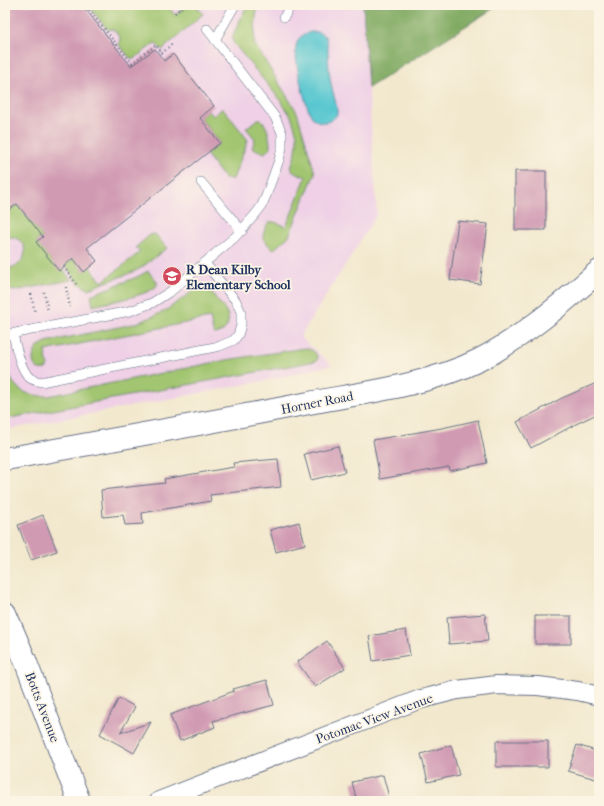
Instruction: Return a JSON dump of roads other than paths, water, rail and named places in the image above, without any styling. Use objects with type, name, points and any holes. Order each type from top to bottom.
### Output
[{"type":"main road","name":"Horner Road","points":[[5,459],[387,388],[426,379],[478,360],[503,346],[547,315],[599,271]]},
{"type":"main road","name":"Botts Avenue","points":[[5,614],[25,660],[79,801]]},
{"type":"street","name":"Potomac View Avenue","points":[[159,801],[418,700],[457,690],[497,685],[538,686],[578,691],[599,696]]},
{"type":"lane","points":[[215,40],[235,5]]},
{"type":"lane","points":[[284,17],[291,5]]},
{"type":"lane","points":[[205,263],[236,301],[241,312],[241,325],[238,335],[234,340],[220,346],[41,382],[33,380],[24,370],[9,334],[130,311],[152,303],[171,291],[205,263],[242,230],[261,207],[279,160],[282,144],[282,133],[275,117],[207,29]]},
{"type":"lane","points":[[201,182],[242,230]]},
{"type":"water","points":[[311,32],[318,32],[326,37],[327,42],[331,84],[337,114],[333,119],[326,122],[319,122],[313,118],[310,113],[298,72],[296,46],[301,36]]},
{"type":"place","name":"R Dean Kilby Elementary School","points":[[172,276]]}]
